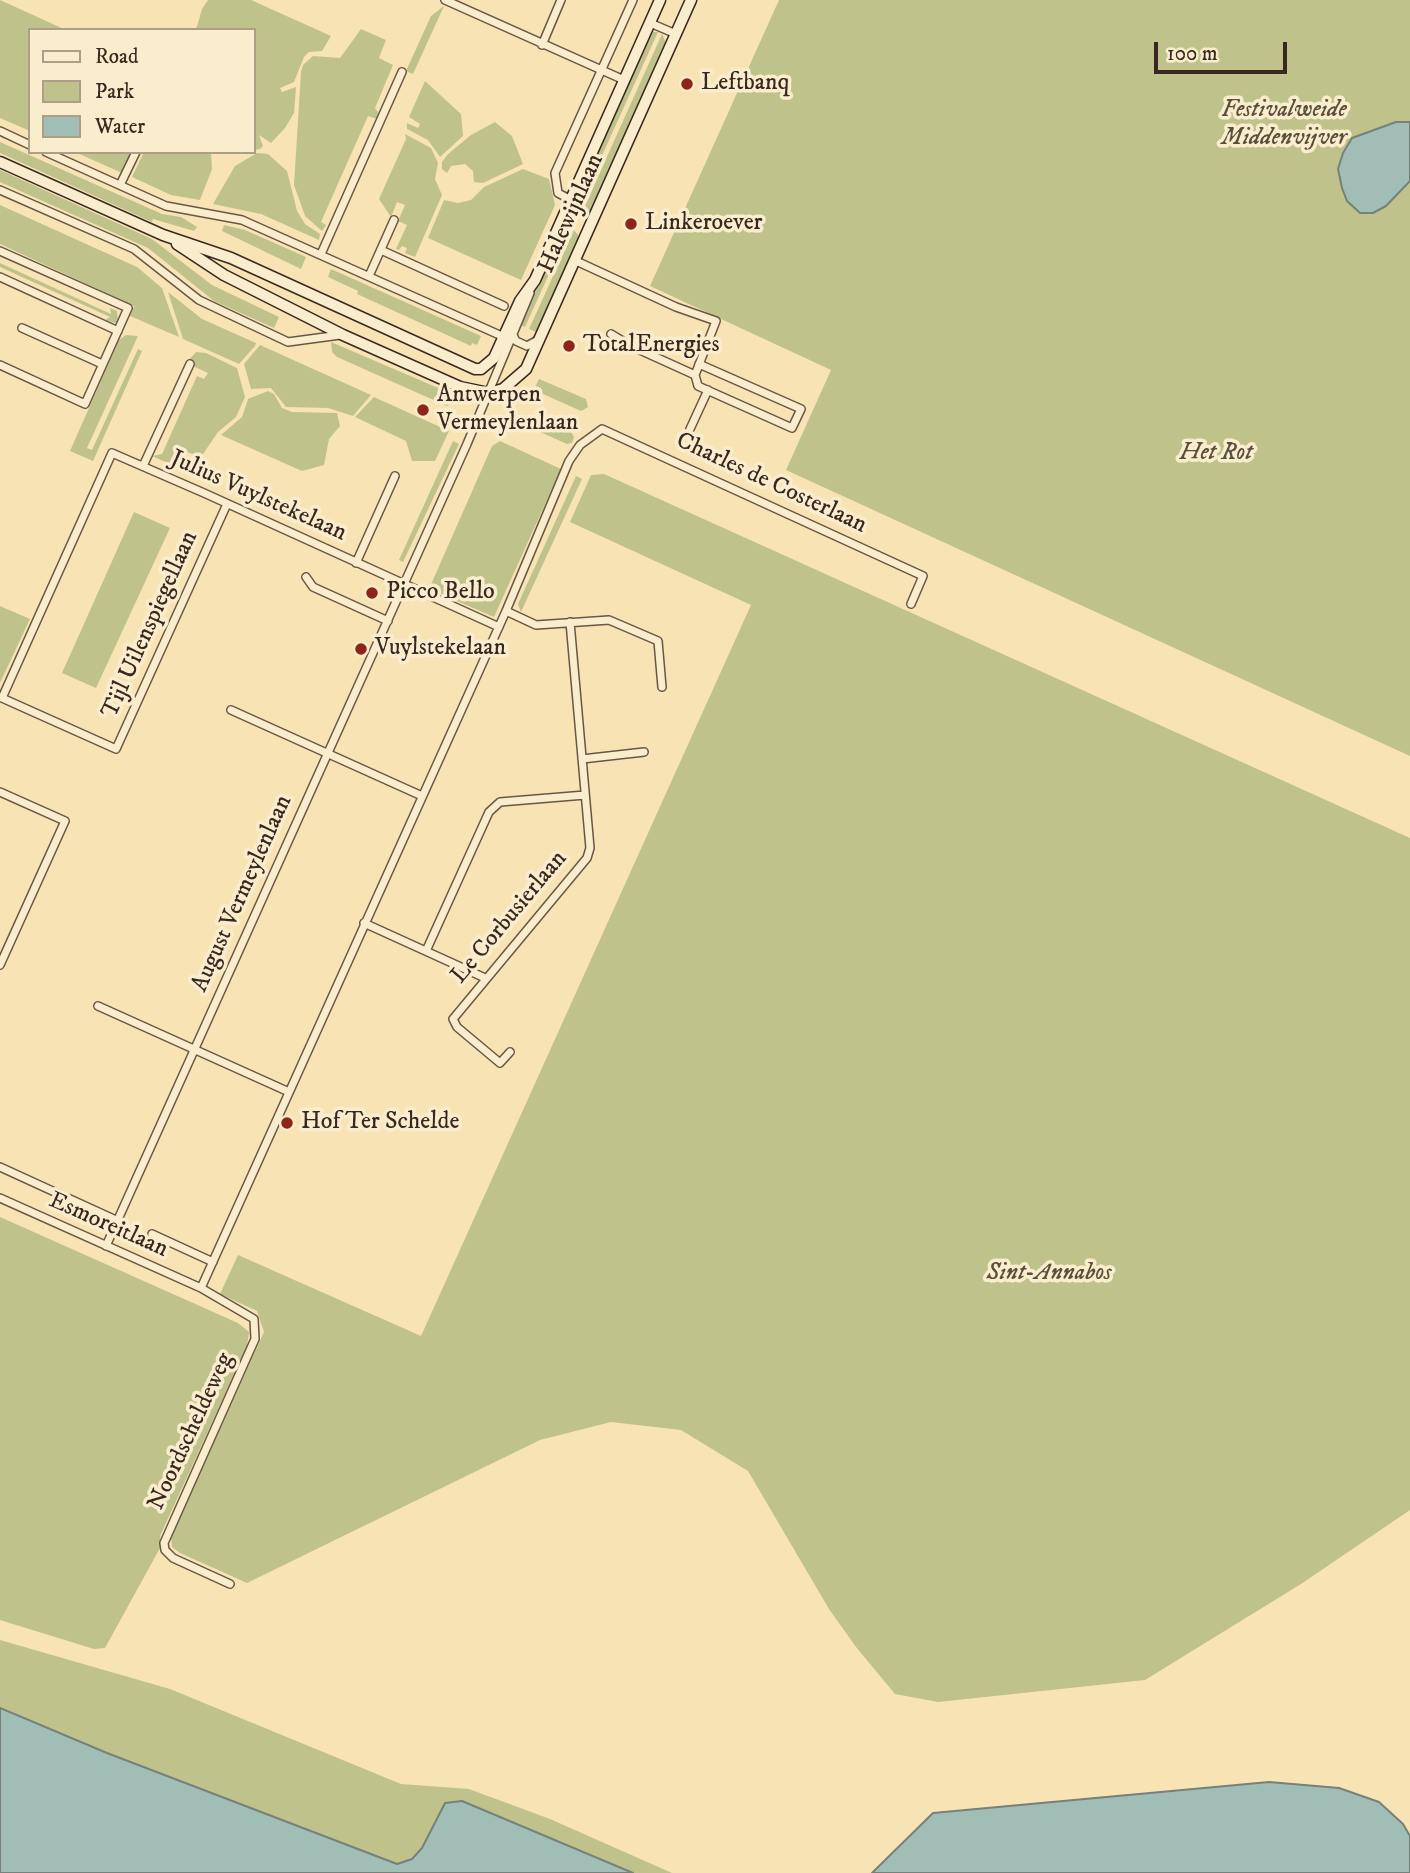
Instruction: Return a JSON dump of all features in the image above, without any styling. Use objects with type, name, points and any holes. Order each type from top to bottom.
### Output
[{"type":"main road","name":"Halewijnlaan","points":[[508,336],[520,301],[535,281],[660,0]]},
{"type":"main road","name":"Halewijnlaan","points":[[491,390],[509,386],[521,375],[539,340],[691,0]]},
{"type":"main road","points":[[0,162],[163,235],[231,258],[475,369],[488,366],[508,336]]},
{"type":"main road","points":[[163,235],[224,275],[343,335],[460,387],[491,390]]},
{"type":"street","points":[[445,0],[624,80]]},
{"type":"street","points":[[542,44],[561,0]]},
{"type":"street","name":"Halewijnlaan","points":[[571,200],[558,193],[555,173],[633,0]]},
{"type":"street","points":[[650,23],[676,34]]},
{"type":"street","points":[[321,254],[402,72]]},
{"type":"street","points":[[0,131],[28,144]]},
{"type":"street","points":[[50,154],[166,206],[242,220],[516,341],[527,345],[539,340]]},
{"type":"street","points":[[120,186],[135,154]]},
{"type":"street","points":[[0,190],[134,249],[199,300],[288,342],[302,342],[323,335],[343,335]]},
{"type":"street","points":[[369,276],[394,220]]},
{"type":"street","points":[[381,250],[504,306]]},
{"type":"street","points":[[0,251],[128,308],[85,404],[0,365]]},
{"type":"street","points":[[574,260],[676,307],[716,321],[699,364],[695,375],[698,386],[792,428],[801,409],[699,364]]},
{"type":"street","points":[[0,277],[118,331]]},
{"type":"street","points":[[22,328],[102,365]]},
{"type":"street","points":[[611,334],[695,375]]},
{"type":"street","points":[[491,390],[508,336]]},
{"type":"street","name":"Julius Vuylstekelaan","points":[[143,467],[190,364]]},
{"type":"street","points":[[475,369],[486,374],[491,390]]},
{"type":"street","name":"August Vermeylenlaan","points":[[106,1246],[491,390]]},
{"type":"street","points":[[690,429],[708,390]]},
{"type":"street","name":"Charles de Costerlaan","points":[[506,611],[569,461],[580,445],[602,429],[923,576],[911,604]]},
{"type":"street","name":"Julius Vuylstekelaan","points":[[112,453],[499,626]]},
{"type":"street","name":"Tijl Uilenspiegellaan","points":[[112,453],[2,698],[108,746],[116,749],[227,504]]},
{"type":"street","name":"Julius Vuylstekelaan","points":[[356,563],[395,477]]},
{"type":"street","points":[[306,577],[313,587],[388,621]]},
{"type":"street","points":[[201,1288],[506,611],[536,625],[609,620],[658,641],[662,687]]},
{"type":"street","name":"Le Corbusierlaan","points":[[510,1052],[500,1063],[454,1024],[455,1014],[587,858],[590,848],[570,622]]},
{"type":"street","points":[[231,710],[422,796]]},
{"type":"street","points":[[582,759],[644,752]]},
{"type":"street","points":[[0,792],[65,821],[0,965]]},
{"type":"street","points":[[426,951],[489,812],[500,802],[585,795]]},
{"type":"street","points":[[364,923],[485,978]]},
{"type":"street","points":[[98,1006],[289,1092]]},
{"type":"street","name":"Esmoreitlaan","points":[[0,1167],[118,1221]]},
{"type":"street","name":"Esmoreitlaan","points":[[0,1198],[201,1288]]},
{"type":"street","name":"Esmoreitlaan","points":[[152,1234],[213,1262]]},
{"type":"street","name":"Noordscheldeweg","points":[[201,1288],[249,1314],[257,1324],[257,1333],[163,1543],[165,1550],[173,1558],[230,1584]]},
{"type":"green space","points":[[0,0],[62,28],[28,28],[28,130],[0,118]]},
{"type":"green space","points":[[208,0],[251,0],[331,36],[322,51],[309,52],[304,57],[294,82],[280,88],[282,92],[296,87],[294,113],[271,143],[259,135],[263,146],[260,149],[256,150],[256,28],[197,28],[202,9]]},
{"type":"green space","points":[[779,0],[1410,0],[1410,756],[786,470],[831,370],[650,286]]},
{"type":"green space","points":[[444,6],[413,74],[406,71],[431,16]]},
{"type":"green space","points":[[361,29],[386,40],[379,58],[393,65],[375,108],[378,112],[377,119],[368,116],[321,222],[326,225],[322,231],[305,216],[294,185],[301,72],[303,65],[313,56],[340,58]]},
{"type":"green space","points":[[653,32],[658,32],[575,215],[570,210]]},
{"type":"green space","points":[[662,34],[666,43],[590,215],[584,219],[580,217]]},
{"type":"green space","points":[[425,81],[461,114],[463,136],[440,157],[428,140],[407,129],[407,123],[418,128],[420,124],[409,117]]},
{"type":"green space","points":[[495,122],[512,136],[523,164],[483,183],[474,182],[473,171],[465,164],[451,166],[447,173],[442,169],[442,162],[448,154],[471,135]]},
{"type":"green space","points":[[405,134],[431,148],[438,163],[435,179],[442,195],[415,257],[405,253],[407,248],[402,246],[399,250],[396,249],[407,225],[398,221],[405,205],[397,202],[391,217],[379,199],[406,139]]},
{"type":"green space","points":[[0,142],[162,214],[181,217],[197,227],[194,231],[153,219],[152,222],[0,153]]},
{"type":"green space","points":[[79,154],[130,154],[122,173]]},
{"type":"green space","points":[[143,154],[211,154],[212,169],[200,200],[171,195],[132,177]]},
{"type":"green space","points":[[256,154],[268,154],[287,171],[297,211],[305,224],[320,234],[319,240],[261,214],[213,204],[235,166]]},
{"type":"green space","points":[[523,169],[549,179],[555,205],[521,280],[428,238],[444,200],[458,203],[471,200],[484,187]]},
{"type":"green space","points":[[0,170],[152,239],[212,285],[279,317],[274,328],[214,301],[148,248],[0,182]]},
{"type":"green space","points":[[0,205],[137,267],[162,288],[179,337],[130,316],[134,306],[0,244]]},
{"type":"green space","points":[[224,225],[245,230],[306,257],[301,269],[222,231]]},
{"type":"green space","points":[[564,226],[570,228],[525,327],[518,324]]},
{"type":"green space","points":[[574,230],[579,236],[536,332],[529,329]]},
{"type":"green space","points":[[0,263],[111,314],[110,308],[117,311],[118,321],[115,323],[105,320],[110,317],[0,267]]},
{"type":"green space","points":[[331,269],[481,336],[477,345],[472,343],[471,346],[357,294],[358,291],[328,277]]},
{"type":"green space","points":[[168,292],[202,319],[256,343],[255,346],[239,364],[183,339]]},
{"type":"green space","points":[[126,335],[138,336],[87,448],[92,450],[138,349],[142,351],[93,461],[70,451],[119,340]]},
{"type":"green space","points":[[331,342],[450,393],[454,402],[447,406],[337,357],[332,352]]},
{"type":"green space","points":[[260,345],[371,395],[353,416],[328,408],[286,407],[271,388],[251,389],[244,364]]},
{"type":"green space","points":[[196,352],[206,353],[237,368],[245,397],[236,417],[218,432],[203,454],[199,457],[183,450],[180,456],[210,471],[212,476],[206,480],[152,456],[162,454],[197,376],[204,379],[208,373],[186,363]]},
{"type":"green space","points":[[539,379],[586,399],[588,407],[581,411],[534,390]]},
{"type":"green space","points":[[268,391],[274,394],[282,408],[292,412],[337,413],[340,426],[329,439],[324,465],[302,471],[221,435],[242,417],[248,399]]},
{"type":"green space","points":[[374,397],[449,431],[435,461],[412,461],[406,441],[355,417]]},
{"type":"green space","points":[[532,415],[571,432],[574,437],[572,443],[567,444],[522,424],[525,416],[530,418]]},
{"type":"green space","points":[[453,441],[459,444],[403,562],[399,560]]},
{"type":"green space","points":[[500,441],[561,469],[494,617],[429,589],[492,446]]},
{"type":"green space","name":"Sint-Annabos","points":[[604,474],[1410,838],[1410,1510],[1301,1584],[1145,1680],[938,1702],[895,1694],[829,1609],[748,1471],[681,1430],[611,1422],[540,1440],[247,1583],[172,1547],[171,1537],[264,1332],[257,1311],[220,1294],[238,1255],[421,1336],[751,605],[570,522],[591,475]]},
{"type":"green space","points":[[576,476],[582,479],[521,612],[518,604]]},
{"type":"green space","points":[[134,512],[170,528],[96,688],[62,673]]},
{"type":"green space","points":[[0,606],[30,619],[0,683]]},
{"type":"green space","points":[[0,1217],[238,1323],[249,1332],[247,1346],[160,1536],[160,1548],[105,1648],[94,1649],[0,1620]]},
{"type":"green space","points":[[0,1640],[170,1689],[401,1784],[469,1789],[550,1819],[672,1873],[633,1873],[445,1803],[422,1848],[412,1859],[398,1864],[107,1753],[0,1708]]},
{"type":"water","points":[[1396,122],[1410,122],[1410,181],[1386,206],[1373,213],[1360,213],[1347,201],[1342,188],[1338,169],[1343,153],[1352,138]]},
{"type":"water","points":[[0,1708],[107,1753],[397,1864],[412,1859],[422,1848],[445,1803],[462,1801],[633,1873],[0,1873]]},
{"type":"water","points":[[1269,1782],[1339,1788],[1379,1802],[1403,1824],[1410,1836],[1410,1873],[872,1873],[933,1813]]},
{"type":"place","name":"Leftbanq","points":[[687,84]]},
{"type":"place","name":"Linkeroever","points":[[631,224]]},
{"type":"place","name":"TotalEnergies","points":[[569,346]]},
{"type":"place","name":"Antwerpen Vermeylenlaan","points":[[423,410]]},
{"type":"place","name":"Picco Bello","points":[[372,593]]},
{"type":"place","name":"Vuylstekelaan","points":[[361,649]]},
{"type":"place","name":"Hof Ter Schelde","points":[[287,1123]]},
{"type":"park label","name":"Festivalweide Middenvijver","points":[[1284,125]]},
{"type":"park label","name":"Het Rot","points":[[1216,454]]}]
